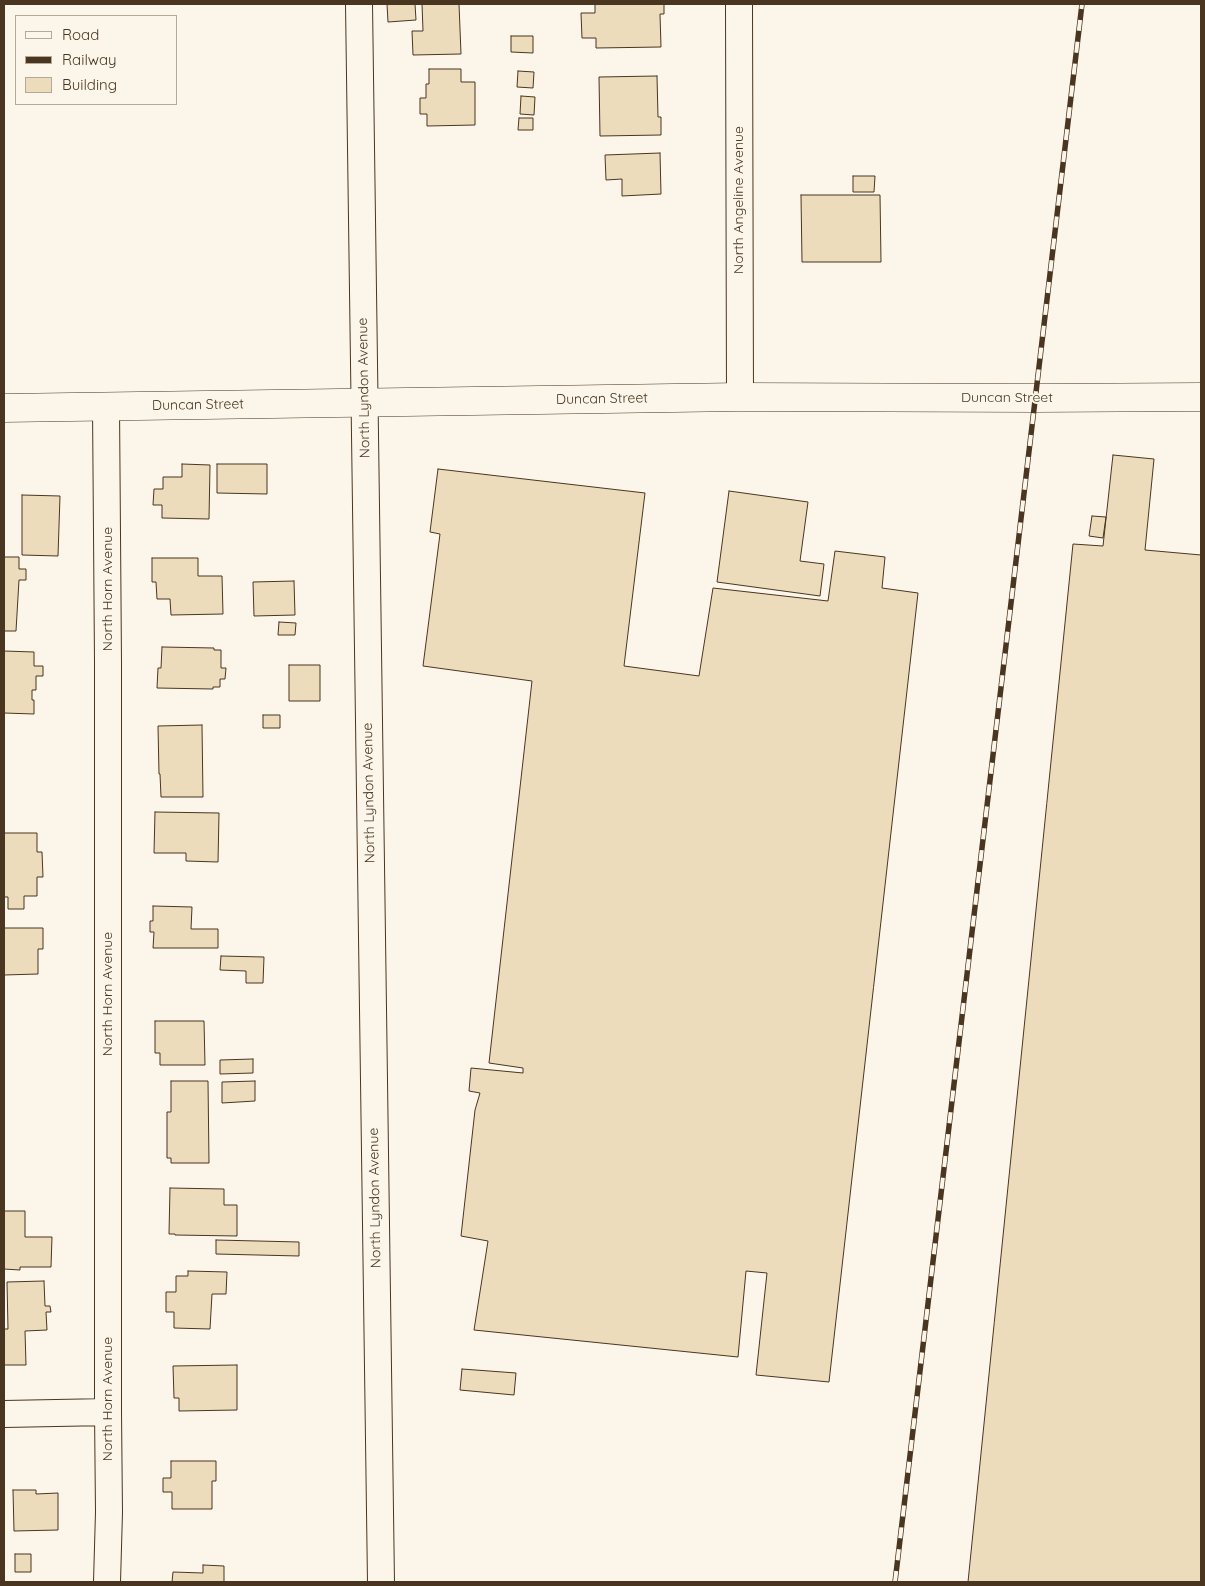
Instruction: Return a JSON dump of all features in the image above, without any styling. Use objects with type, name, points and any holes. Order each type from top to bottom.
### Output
[{"type":"street","name":"North Lyndon Avenue","points":[[359,4],[381,1582]]},
{"type":"street","name":"North Angeline Avenue","points":[[739,4],[740,397]]},
{"type":"street","name":"Duncan Street","points":[[4,408],[740,397],[1036,398],[1201,396]]},
{"type":"street","name":"North Horn Avenue","points":[[106,406],[109,1512],[107,1582]]},
{"type":"street","points":[[4,1414],[108,1412]]},
{"type":"building","points":[[387,4],[415,4],[416,20],[388,22]]},
{"type":"building","points":[[422,4],[459,4],[461,54],[413,55],[412,31],[423,31]]},
{"type":"building","points":[[595,4],[664,4],[664,14],[660,14],[661,47],[596,48],[596,38],[582,38],[581,13],[595,13]]},
{"type":"building","points":[[511,36],[533,36],[533,53],[511,52]]},
{"type":"building","points":[[429,69],[461,69],[461,82],[475,82],[475,125],[427,126],[427,114],[420,114],[420,98],[426,98],[426,84],[429,84]]},
{"type":"building","points":[[518,71],[534,72],[533,88],[517,87]]},
{"type":"building","points":[[657,76],[658,117],[661,117],[661,135],[600,136],[599,77]]},
{"type":"building","points":[[521,96],[535,97],[534,115],[520,114]]},
{"type":"building","points":[[519,118],[533,118],[533,130],[518,130]]},
{"type":"building","points":[[660,153],[661,194],[622,196],[622,179],[606,180],[605,155]]},
{"type":"building","points":[[853,176],[875,176],[874,192],[853,192]]},
{"type":"building","points":[[801,195],[880,195],[881,262],[802,262]]},
{"type":"building","points":[[1113,455],[1154,459],[1145,550],[1201,555],[1201,1582],[968,1582],[1073,544],[1103,546]]},
{"type":"building","points":[[182,464],[210,465],[209,519],[162,518],[162,505],[153,505],[154,489],[163,489],[163,477],[182,477]]},
{"type":"building","points":[[217,464],[267,464],[267,494],[217,493]]},
{"type":"building","points":[[438,469],[645,493],[624,666],[699,676],[713,588],[828,601],[835,551],[885,557],[882,588],[918,593],[829,1382],[756,1375],[767,1273],[746,1271],[738,1357],[474,1330],[488,1241],[461,1236],[475,1110],[480,1093],[469,1091],[471,1068],[523,1073],[523,1068],[489,1063],[532,681],[423,666],[440,534],[430,532]]},
{"type":"building","points":[[729,491],[808,502],[800,561],[824,564],[820,596],[717,582]]},
{"type":"building","points":[[22,495],[60,496],[58,556],[22,555]]},
{"type":"building","points":[[1092,516],[1106,517],[1103,538],[1089,536]]},
{"type":"building","points":[[4,557],[19,557],[19,569],[26,569],[26,580],[19,580],[16,631],[4,631]]},
{"type":"building","points":[[152,558],[198,558],[198,576],[222,576],[223,614],[171,615],[170,599],[157,599],[156,582],[152,582]]},
{"type":"building","points":[[294,581],[295,615],[254,616],[253,582]]},
{"type":"building","points":[[279,622],[296,623],[295,635],[278,635]]},
{"type":"building","points":[[162,647],[214,648],[214,650],[221,650],[221,668],[226,668],[225,679],[220,679],[220,687],[213,687],[213,689],[157,688],[158,668],[161,668]]},
{"type":"building","points":[[4,651],[34,652],[34,666],[43,666],[43,676],[36,676],[36,690],[32,690],[34,714],[4,713]]},
{"type":"building","points":[[289,665],[320,665],[320,701],[289,701]]},
{"type":"building","points":[[263,715],[280,715],[280,728],[263,728]]},
{"type":"building","points":[[202,725],[203,797],[161,797],[158,726]]},
{"type":"building","points":[[155,812],[219,813],[218,862],[186,861],[186,853],[154,853]]},
{"type":"building","points":[[4,833],[37,833],[37,852],[42,852],[43,877],[37,877],[37,896],[24,896],[24,909],[8,909],[8,897],[4,897]]},
{"type":"building","points":[[153,906],[192,907],[191,929],[218,929],[218,948],[153,948],[154,932],[150,932],[150,921],[153,921]]},
{"type":"building","points":[[4,928],[43,928],[43,949],[38,949],[38,974],[4,975]]},
{"type":"building","points":[[221,956],[264,957],[263,983],[246,983],[246,971],[220,970]]},
{"type":"building","points":[[155,1021],[204,1021],[205,1065],[160,1065],[160,1053],[155,1053]]},
{"type":"building","points":[[253,1059],[253,1073],[220,1074],[220,1060]]},
{"type":"building","points":[[171,1081],[208,1081],[209,1163],[171,1163],[171,1158],[167,1158],[167,1112],[171,1112]]},
{"type":"building","points":[[255,1081],[255,1101],[222,1103],[222,1082]]},
{"type":"building","points":[[170,1188],[224,1189],[224,1205],[237,1205],[237,1236],[169,1234]]},
{"type":"building","points":[[4,1211],[25,1211],[25,1237],[52,1237],[51,1267],[20,1267],[20,1270],[4,1269]]},
{"type":"building","points":[[216,1240],[299,1242],[299,1256],[216,1254]]},
{"type":"building","points":[[188,1271],[227,1272],[226,1294],[212,1294],[210,1329],[174,1328],[174,1312],[166,1312],[166,1292],[176,1292],[176,1276],[188,1276]]},
{"type":"building","points":[[44,1281],[45,1306],[50,1306],[51,1312],[46,1312],[47,1330],[25,1331],[26,1365],[4,1365],[4,1329],[8,1329],[7,1282]]},
{"type":"building","points":[[237,1365],[237,1410],[179,1411],[179,1398],[174,1398],[173,1366]]},
{"type":"building","points":[[462,1369],[516,1373],[514,1395],[460,1390]]},
{"type":"building","points":[[171,1461],[216,1461],[216,1481],[212,1481],[212,1509],[172,1509],[172,1492],[163,1492],[163,1478],[171,1478]]},
{"type":"building","points":[[13,1490],[36,1490],[36,1494],[58,1493],[58,1530],[14,1531]]},
{"type":"building","points":[[15,1554],[31,1554],[31,1572],[15,1572]]},
{"type":"building","points":[[203,1565],[224,1566],[224,1582],[172,1582],[173,1572],[203,1573]]},
{"type":"railway","points":[[895,1582],[1082,4]]}]
